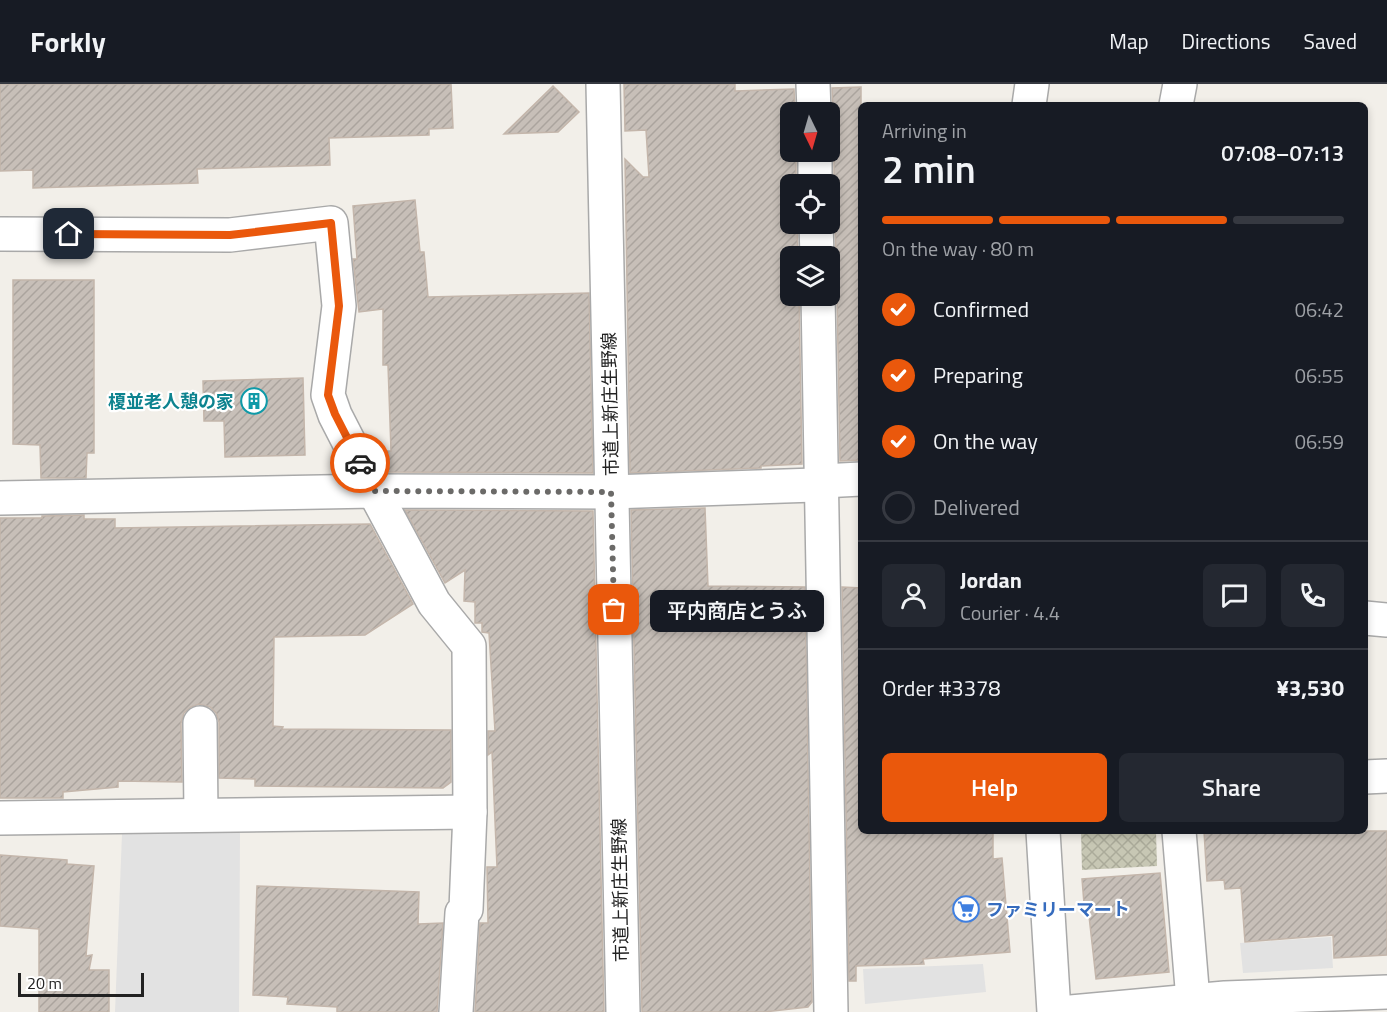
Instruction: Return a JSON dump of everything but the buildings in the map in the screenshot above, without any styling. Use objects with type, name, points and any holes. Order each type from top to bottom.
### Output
[{"type":"street","name":"市道上新庄生野線","points":[[603,84],[623,1012]]},
{"type":"street","points":[[813,84],[814,102]]},
{"type":"street","points":[[1029,102],[1032,84]]},
{"type":"street","points":[[1177,102],[1180,84]]},
{"type":"street","points":[[0,234],[230,235],[331,223],[339,306],[328,395],[335,414],[374,491],[434,603],[469,646],[470,812],[466,909],[462,913],[456,1012]]},
{"type":"street","points":[[818,306],[831,1012]]},
{"type":"street","points":[[0,498],[374,491],[611,492],[815,485],[822,481],[858,479]]},
{"type":"street","points":[[1368,618],[1387,620]]},
{"type":"street","points":[[200,723],[201,814]]},
{"type":"street","points":[[1368,777],[1387,776]]},
{"type":"street","points":[[0,818],[470,812]]},
{"type":"street","points":[[1043,834],[1054,1012]]},
{"type":"street","points":[[1179,834],[1193,1006]]},
{"type":"street","points":[[1071,1012],[1387,992]]},
{"type":"shaded area","points":[[240,832],[239,1012],[115,1012],[122,834]]},
{"type":"shaded area","points":[[1081,834],[1156,834],[1157,866],[1082,870]]},
{"type":"shaded area","points":[[1331,937],[1333,968],[1243,973],[1240,943]]},
{"type":"shaded area","points":[[983,964],[986,992],[865,1004],[863,969]]},
{"type":"way so far","points":[[360,463],[374,491],[611,492],[614,610]]},
{"type":"place","name":"榎並老人憩の家","points":[[254,401]]},
{"type":"place","name":"平内商店とうふ","points":[[614,610]]},
{"type":"place","name":"ファミリーマート","points":[[966,909]]},
{"type":"route","points":[[69,234],[230,235],[331,223],[339,306],[328,395],[360,463]]}]
